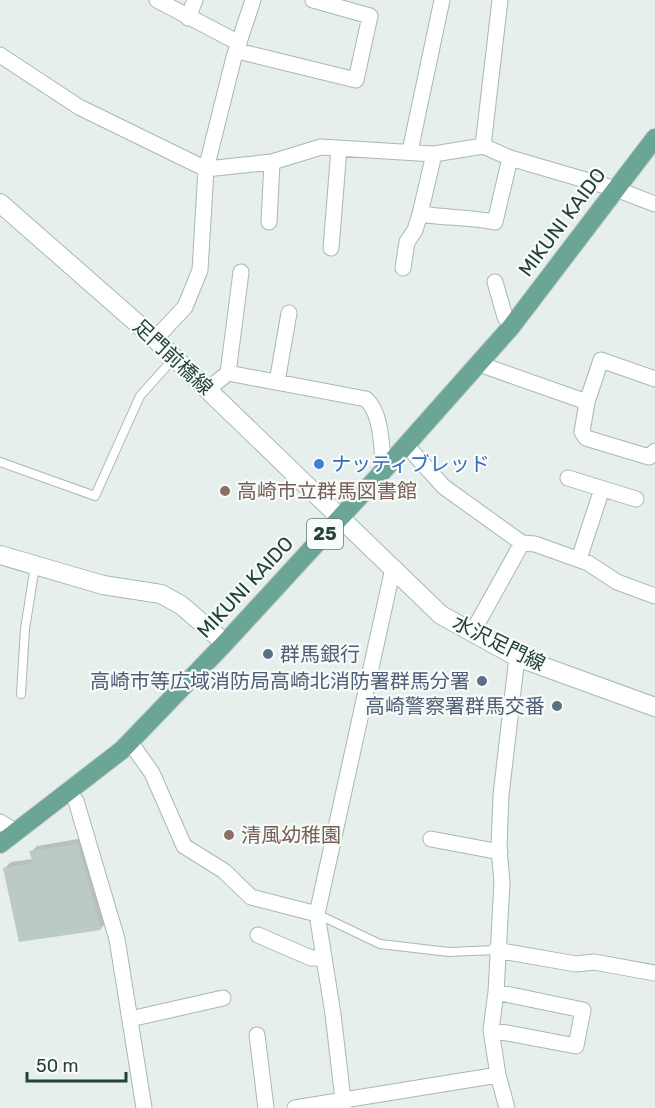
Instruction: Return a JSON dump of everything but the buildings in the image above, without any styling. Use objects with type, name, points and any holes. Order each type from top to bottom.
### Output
[{"type":"main road","name":"MIKUNI KAIDO","points":[[0,844],[69,792],[129,742],[225,643],[511,327],[655,138]]},
{"type":"main road","name":"足門前橋線","points":[[0,203],[155,339],[342,516]]},
{"type":"main road","name":"水沢足門線","points":[[342,516],[441,615],[517,657],[655,707]]},
{"type":"main road","points":[[0,555],[103,585],[161,594],[181,605],[225,643]]},
{"type":"street","points":[[157,0],[238,47],[356,80],[370,16],[313,0]]},
{"type":"street","points":[[188,18],[195,0]]},
{"type":"street","points":[[155,339],[185,307],[200,270],[206,169],[238,47],[253,0]]},
{"type":"street","points":[[410,151],[442,0]]},
{"type":"street","points":[[483,146],[500,0]]},
{"type":"street","points":[[0,55],[79,107],[206,169],[272,162],[321,147],[434,154],[483,146],[510,158],[616,189],[655,204]]},
{"type":"street","points":[[331,248],[339,149]]},
{"type":"street","points":[[403,268],[407,242],[420,214],[434,154]]},
{"type":"street","points":[[420,214],[456,219],[467,216],[495,222],[510,158]]},
{"type":"street","points":[[269,222],[272,162]]},
{"type":"street","points":[[208,388],[228,373],[241,272]]},
{"type":"street","points":[[495,282],[505,317],[511,327]]},
{"type":"street","points":[[277,382],[289,313]]},
{"type":"street","points":[[655,379],[602,360],[588,402],[582,432],[586,438],[649,457],[655,451]]},
{"type":"street","points":[[479,364],[588,402]]},
{"type":"street","points":[[228,373],[366,399],[377,418],[384,470]]},
{"type":"street","points":[[406,445],[444,487],[522,543],[535,544],[579,559],[617,582],[655,596]]},
{"type":"street","points":[[568,478],[636,499]]},
{"type":"street","points":[[579,559],[602,489]]},
{"type":"street","points":[[472,633],[522,543]]},
{"type":"street","points":[[343,1104],[317,914],[393,568]]},
{"type":"street","points":[[507,1108],[498,1075],[491,1030],[496,992],[496,950],[502,882],[501,795],[517,657]]},
{"type":"street","points":[[129,742],[152,773],[184,846],[224,871],[251,897],[317,914]]},
{"type":"street","points":[[69,792],[76,801],[117,939],[144,1108]]},
{"type":"street","points":[[0,822],[17,832]]},
{"type":"street","points":[[431,838],[500,852]]},
{"type":"street","points":[[258,935],[311,958],[324,957]]},
{"type":"street","points":[[496,950],[576,964],[594,962],[655,973]]},
{"type":"street","points":[[491,1030],[576,1046],[583,1010],[496,992]]},
{"type":"street","points":[[130,1019],[223,998]]},
{"type":"street","points":[[257,1035],[266,1108]]},
{"type":"street","points":[[295,1108],[343,1104],[498,1075]]},
{"type":"lane","points":[[0,462],[95,496],[140,396],[174,358]]},
{"type":"lane","points":[[21,694],[26,629],[35,566]]},
{"type":"lane","points":[[317,914],[380,944],[449,952],[496,950]]},
{"type":"place","name":"ナッティブレッド","points":[[319,464]]},
{"type":"place","name":"高崎市立群馬図書館","points":[[225,491]]},
{"type":"place","name":"群馬銀行","points":[[268,654]]},
{"type":"place","name":"高崎市等広域消防局高崎北消防署群馬分署","points":[[482,681]]},
{"type":"place","name":"高崎警察署群馬交番","points":[[557,706]]},
{"type":"place","name":"清風幼稚園","points":[[229,835]]}]
